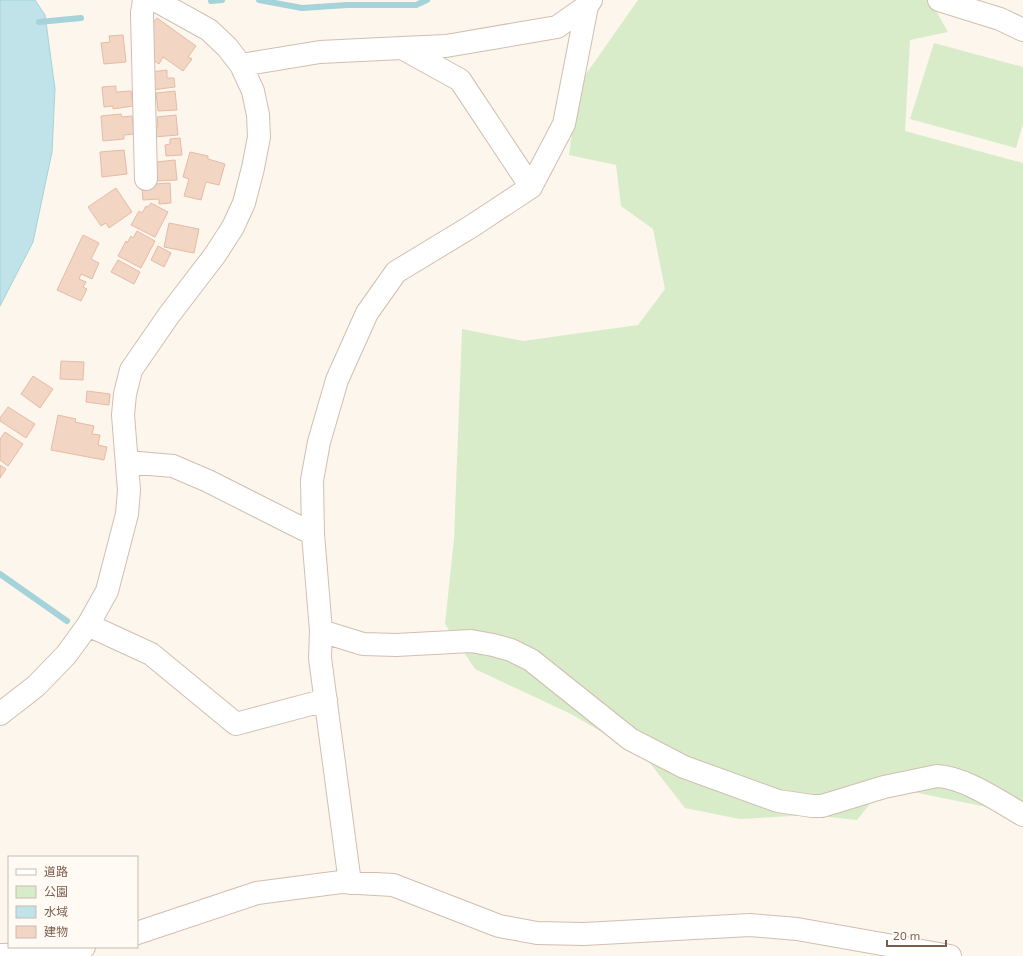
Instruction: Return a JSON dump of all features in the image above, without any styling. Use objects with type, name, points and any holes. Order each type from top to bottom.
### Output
[{"type":"street","points":[[144,0],[142,12],[146,178]]},
{"type":"street","points":[[0,714],[36,686],[66,655],[88,625],[107,591],[127,514],[129,490],[123,415],[125,394],[131,370],[168,315],[214,255],[233,227],[244,203],[253,168],[258,137],[258,115],[253,91],[241,65],[227,47],[209,30],[155,0]]},
{"type":"street","points":[[939,0],[1000,19],[1023,30]]},
{"type":"street","points":[[241,65],[320,52],[446,46],[557,27],[589,3]]},
{"type":"street","points":[[350,883],[320,658],[321,631],[313,534],[312,480],[319,442],[337,380],[368,313],[396,272],[472,226],[531,187],[564,124],[589,3]]},
{"type":"street","points":[[402,48],[460,80],[531,187]]},
{"type":"street","points":[[127,462],[174,466],[208,481],[313,534]]},
{"type":"street","points":[[88,625],[151,654],[236,724],[326,700]]},
{"type":"street","points":[[321,631],[363,644],[396,645],[471,641],[511,650],[531,660],[630,739],[684,768],[778,801],[822,806],[884,788],[937,776],[945,776],[965,783],[1023,815]]},
{"type":"street","points":[[138,933],[257,893],[341,882],[393,885],[499,926],[537,933],[584,934],[750,925],[797,929],[950,956]]},
{"type":"street","points":[[0,956],[46,954],[79,948]]},
{"type":"green space","points":[[638,0],[930,0],[948,32],[910,40],[905,131],[1023,163],[1023,813],[1011,812],[884,786],[857,820],[810,815],[740,819],[685,808],[646,758],[571,714],[475,669],[445,624],[454,539],[462,329],[523,341],[638,325],[665,289],[653,229],[621,206],[616,165],[569,155],[579,84]]},
{"type":"green space","points":[[934,43],[1023,67],[1023,124],[1016,148],[910,119]]},
{"type":"water","points":[[0,0],[35,0],[45,15],[55,89],[52,152],[33,242],[0,306]]},
{"type":"building","points":[[157,18],[196,46],[188,57],[192,59],[183,71],[163,57],[159,64],[150,58],[155,51],[153,50],[152,24]]},
{"type":"building","points":[[123,35],[126,62],[104,64],[101,43],[110,42],[109,36]]},
{"type":"building","points":[[167,70],[167,78],[174,78],[175,87],[152,90],[150,72]]},
{"type":"building","points":[[116,86],[116,92],[131,91],[133,106],[113,109],[113,106],[104,107],[102,87]]},
{"type":"building","points":[[175,91],[177,110],[158,111],[156,93]]},
{"type":"building","points":[[121,114],[122,117],[132,116],[134,134],[124,135],[124,139],[103,141],[101,116]]},
{"type":"building","points":[[176,115],[178,135],[154,137],[153,128],[158,127],[157,117]]},
{"type":"building","points":[[180,138],[182,155],[166,156],[165,145],[170,144],[170,139]]},
{"type":"building","points":[[124,150],[127,174],[102,177],[100,152]]},
{"type":"building","points":[[190,152],[208,156],[208,159],[225,164],[219,185],[206,182],[201,200],[184,196],[189,179],[183,177]]},
{"type":"building","points":[[175,160],[177,180],[157,181],[156,162]]},
{"type":"building","points":[[170,183],[171,203],[159,204],[159,199],[143,200],[142,188],[154,187],[154,184]]},
{"type":"building","points":[[116,188],[132,212],[109,228],[106,223],[101,226],[88,207]]},
{"type":"building","points":[[151,203],[168,212],[155,237],[131,225],[139,211],[142,213],[146,206],[148,207]]},
{"type":"building","points":[[169,223],[199,229],[194,253],[164,247]]},
{"type":"building","points":[[137,231],[155,241],[141,268],[118,256],[126,241],[127,243],[131,236],[133,238]]},
{"type":"building","points":[[83,235],[99,243],[91,259],[99,263],[92,279],[81,274],[79,279],[86,282],[83,287],[87,289],[81,301],[57,290]]},
{"type":"building","points":[[158,246],[171,253],[164,267],[151,260]]},
{"type":"building","points":[[118,260],[140,272],[134,284],[111,272]]},
{"type":"building","points":[[61,361],[84,362],[83,380],[60,379]]},
{"type":"building","points":[[33,376],[53,389],[40,408],[21,394]]},
{"type":"building","points":[[87,391],[110,394],[109,405],[86,402]]},
{"type":"building","points":[[8,407],[35,424],[26,438],[0,421],[0,418]]},
{"type":"building","points":[[58,415],[76,419],[75,422],[94,426],[92,434],[100,435],[98,445],[107,447],[104,460],[51,450]]},
{"type":"building","points":[[5,432],[23,444],[8,466],[0,460],[0,439]]},
{"type":"building","points":[[0,465],[6,469],[0,478]]},
{"type":"waterway","points":[[211,1],[222,0]]},
{"type":"waterway","points":[[259,0],[302,8],[347,5],[416,5],[427,0]]},
{"type":"waterway","points":[[39,22],[81,18]]},
{"type":"waterway","points":[[0,574],[67,621]]}]
